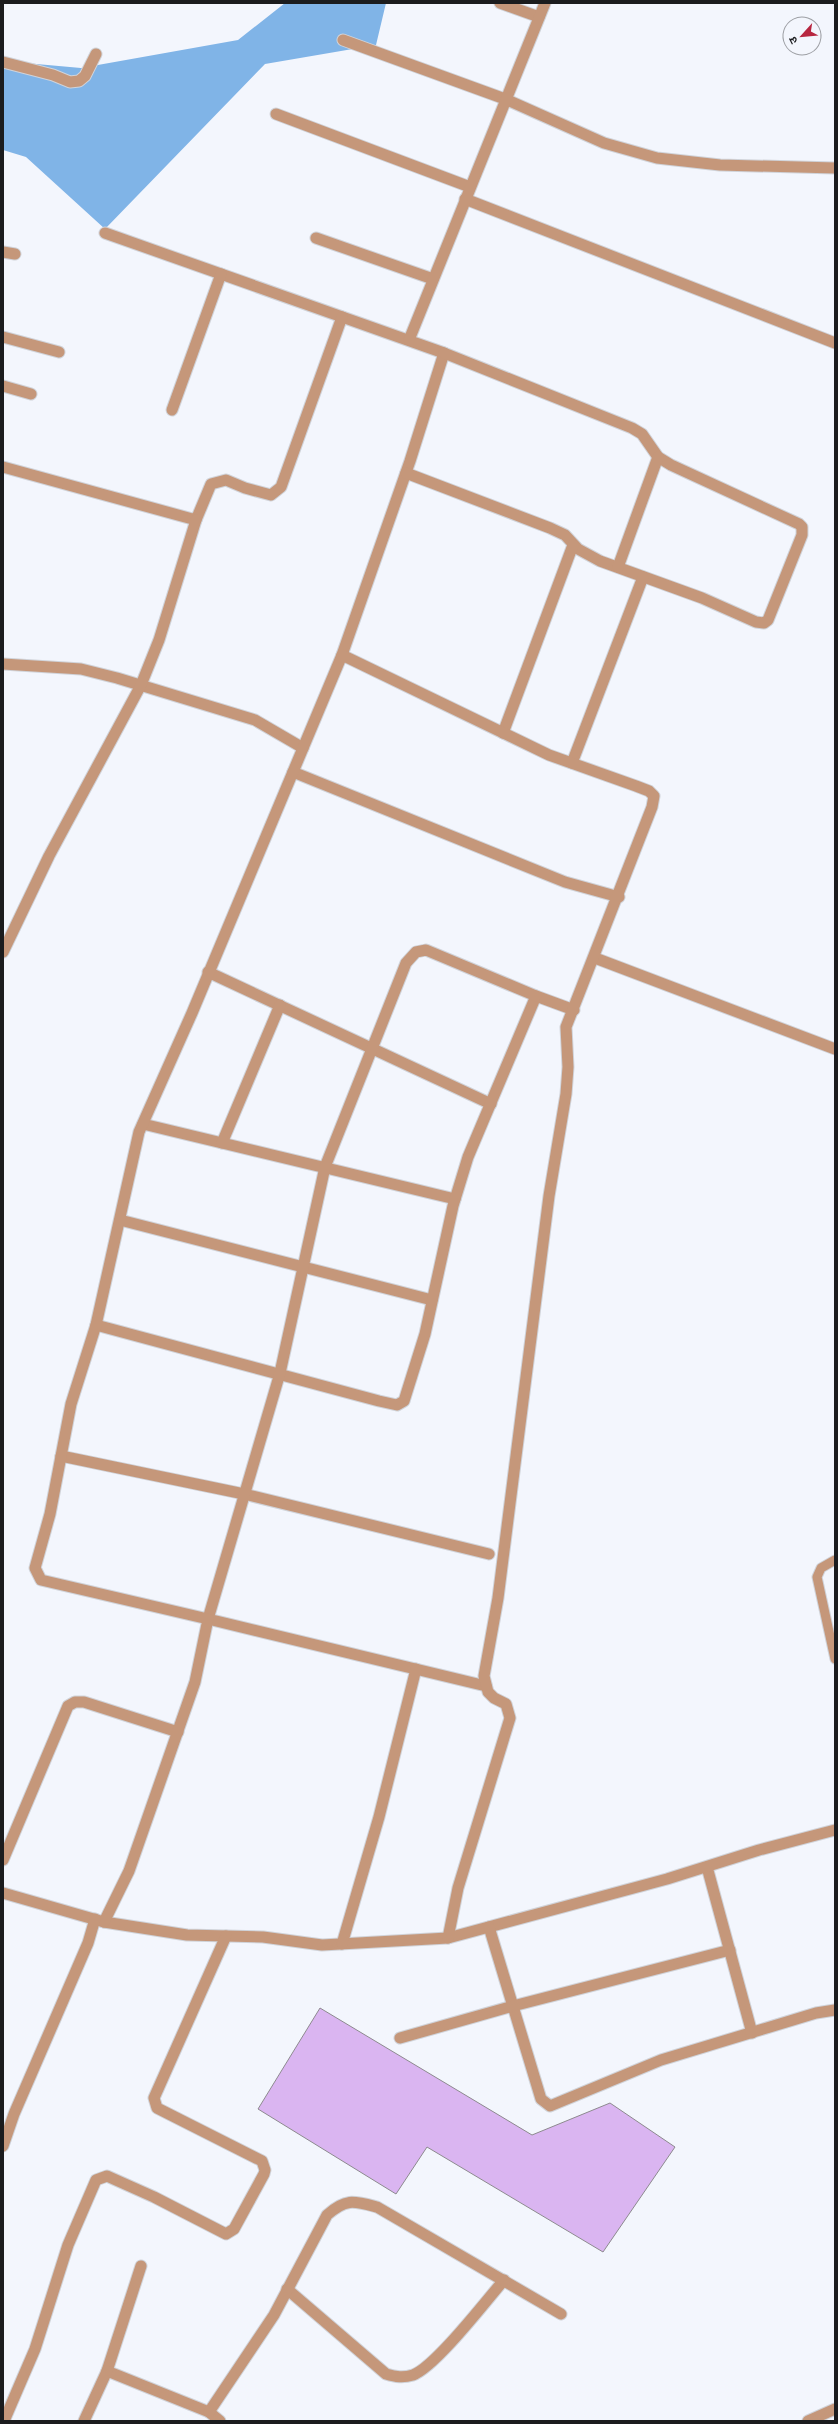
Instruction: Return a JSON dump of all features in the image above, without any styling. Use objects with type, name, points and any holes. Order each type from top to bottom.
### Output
[{"type":"street","points":[[500,3],[539,17]]},
{"type":"street","points":[[409,340],[545,3]]},
{"type":"street","points":[[343,40],[505,100],[604,142],[657,158],[720,165],[835,168]]},
{"type":"street","points":[[3,62],[70,82],[79,81],[86,76],[96,54]]},
{"type":"street","points":[[276,114],[470,187]]},
{"type":"street","points":[[465,199],[835,343]]},
{"type":"street","points":[[105,233],[409,340],[632,428],[642,434],[658,457],[799,524],[802,527],[802,535],[771,614],[764,623],[756,622],[702,598],[600,561],[573,545],[565,535],[550,528],[406,473]]},
{"type":"street","points":[[316,238],[433,279]]},
{"type":"street","points":[[3,252],[15,254]]},
{"type":"street","points":[[172,410],[221,274]]},
{"type":"street","points":[[3,952],[49,856],[141,685],[159,640],[196,520],[211,484],[217,481],[226,480],[245,488],[271,495],[281,487],[342,316]]},
{"type":"street","points":[[3,337],[59,352]]},
{"type":"street","points":[[444,353],[406,473],[342,655],[143,1124],[96,1325],[71,1404],[50,1514],[35,1568],[37,1576],[41,1580],[486,1686]]},
{"type":"street","points":[[3,386],[31,394]]},
{"type":"street","points":[[618,567],[658,457]]},
{"type":"street","points":[[3,467],[196,520]]},
{"type":"street","points":[[503,733],[573,545]]},
{"type":"street","points":[[572,763],[643,577]]},
{"type":"street","points":[[342,655],[549,755],[649,791],[654,796],[652,807],[619,897],[574,1010],[566,1026],[565,1046],[568,1067],[566,1094],[549,1196],[498,1598],[484,1676],[486,1686],[494,1698],[506,1704],[510,1718],[458,1888],[448,1938]]},
{"type":"street","points":[[3,664],[81,669],[141,685],[255,720],[303,748]]},
{"type":"street","points":[[293,772],[424,827],[565,882],[619,897]]},
{"type":"street","points":[[3,2146],[14,2114],[88,1943],[129,1871],[178,1732],[195,1682],[208,1619],[280,1373],[325,1167],[406,963],[416,952],[426,950],[536,996],[574,1010]]},
{"type":"street","points":[[595,958],[835,1049]]},
{"type":"street","points":[[208,972],[491,1104]]},
{"type":"street","points":[[96,1325],[397,1405],[404,1401],[408,1394],[432,1300],[455,1199],[468,1157],[536,996]]},
{"type":"street","points":[[222,1143],[280,1005]]},
{"type":"street","points":[[143,1124],[455,1199]]},
{"type":"street","points":[[120,1220],[432,1300]]},
{"type":"street","points":[[61,1456],[244,1494],[489,1554]]},
{"type":"street","points":[[342,1944],[379,1817],[416,1669]]},
{"type":"street","points":[[3,1860],[68,1706],[75,1702],[84,1702],[178,1732]]},
{"type":"street","points":[[3,1894],[100,1921],[187,1935],[263,1937],[322,1945],[448,1938],[707,1867],[835,1830]]},
{"type":"street","points":[[707,1867],[752,2032]]},
{"type":"street","points":[[489,1927],[541,2100],[550,2106],[662,2060],[816,2013],[835,2010]]},
{"type":"street","points":[[4,2421],[35,2349],[68,2245],[96,2180],[107,2176],[154,2197],[226,2234],[234,2229],[266,2170],[262,2161],[157,2108],[154,2103],[154,2098],[226,1936]]},
{"type":"street","points":[[400,2038],[513,2006],[730,1950]]},
{"type":"street","points":[[209,2412],[274,2316],[327,2215],[339,2204],[354,2202],[377,2207],[561,2314]]},
{"type":"street","points":[[84,2421],[107,2371],[141,2266]]},
{"type":"street","points":[[287,2289],[386,2374],[397,2378],[413,2375],[430,2365],[504,2280]]},
{"type":"street","points":[[107,2371],[209,2412],[220,2421]]},
{"type":"street","points":[[808,2421],[835,2409]]},
{"type":"lane","points":[[835,1560],[821,1568],[817,1576],[835,1659]]},
{"type":"water","points":[[285,3],[386,3],[376,45],[265,64],[105,229],[26,157],[3,150],[3,61],[81,68],[238,40]]},
{"type":"building","points":[[320,2008],[532,2135],[610,2103],[675,2147],[603,2252],[427,2147],[396,2194],[258,2109]]}]
